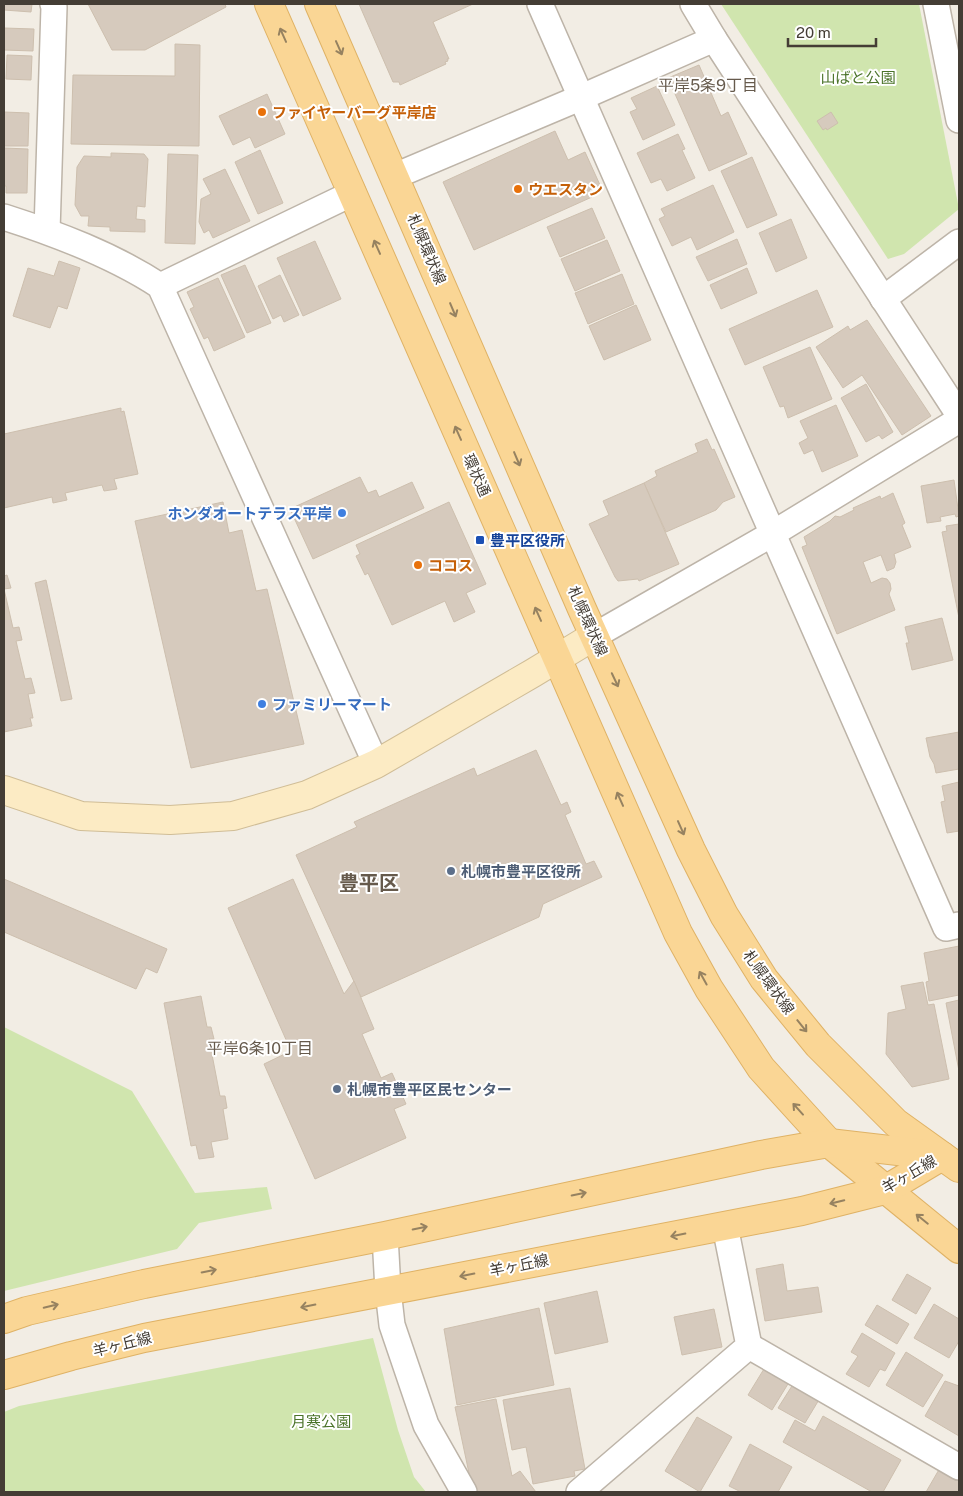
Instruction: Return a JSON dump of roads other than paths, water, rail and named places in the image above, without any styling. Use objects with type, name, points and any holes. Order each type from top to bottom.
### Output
[{"type":"main road","points":[[269,4],[353,193]]},
{"type":"main road","name":"札幌環状線","points":[[319,4],[594,636],[691,850],[724,915],[764,979],[818,1046],[896,1123],[954,1159]]},
{"type":"main road","name":"環状通","points":[[353,193],[557,658]]},
{"type":"main road","points":[[557,658],[678,933],[709,990],[761,1068],[829,1143],[959,1249]]},
{"type":"main road","name":"羊ヶ丘線","points":[[4,1319],[27,1311],[144,1284],[385,1236],[761,1155],[829,1143],[954,1159]]},
{"type":"main road","name":"羊ヶ丘線","points":[[4,1375],[144,1338],[802,1210],[885,1190],[954,1159]]},
{"type":"street","points":[[47,231],[53,4]]},
{"type":"street","points":[[540,4],[946,928],[959,925]]},
{"type":"street","points":[[693,4],[882,299],[959,415]]},
{"type":"street","points":[[936,4],[959,120]]},
{"type":"street","points":[[395,176],[714,39]]},
{"type":"street","points":[[160,286],[353,193]]},
{"type":"street","points":[[4,217],[47,231],[137,271],[160,286],[376,764]]},
{"type":"street","points":[[882,299],[959,242]]},
{"type":"street","points":[[4,790],[81,816],[170,820],[233,816],[307,795],[376,764],[772,534],[959,420]]},
{"type":"street","points":[[725,1226],[749,1346],[959,1467]]},
{"type":"street","points":[[385,1236],[392,1325],[426,1425],[464,1492]]},
{"type":"street","points":[[595,1489],[749,1346]]},
{"type":"place","name":"ファイヤーバーグ平岸店","points":[[262,112]]},
{"type":"place","name":"ウエスタン","points":[[518,189]]},
{"type":"place","name":"ホンダオートテラス平岸","points":[[342,513]]},
{"type":"place","name":"豊平区役所","points":[[480,540]]},
{"type":"place","name":"ココス","points":[[418,565]]},
{"type":"place","name":"ファミリーマート","points":[[262,704]]},
{"type":"place","name":"札幌市豊平区役所","points":[[451,871]]},
{"type":"place","name":"札幌市豊平区民センター","points":[[337,1089]]},
{"type":"district","name":"平岸5条9丁目","points":[[708,85]]},
{"type":"district","name":"豊平区","points":[[369,883]]},
{"type":"district","name":"平岸6条10丁目","points":[[260,1048]]},
{"type":"park label","name":"山ばと公園","points":[[858,77]]},
{"type":"park label","name":"月寒公園","points":[[321,1421]]}]
